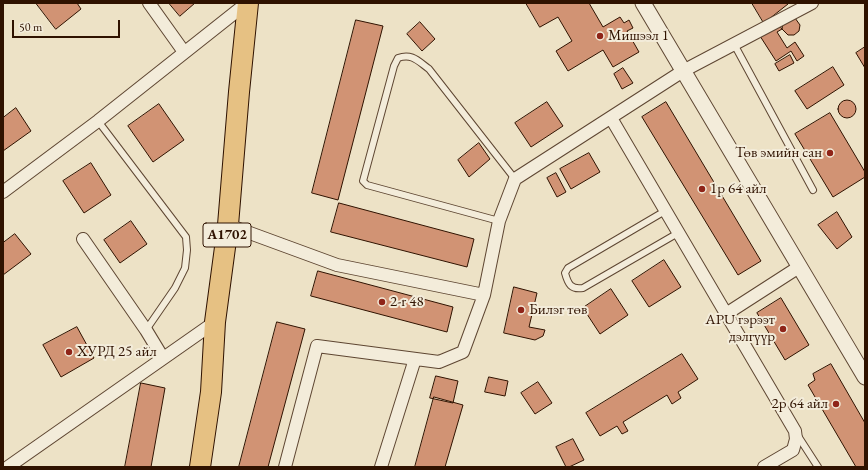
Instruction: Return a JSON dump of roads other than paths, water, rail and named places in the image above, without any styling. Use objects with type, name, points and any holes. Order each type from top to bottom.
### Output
[{"type":"highway","name":"A1702","points":[[200,467],[211,392],[215,322],[228,225],[247,3]]},
{"type":"street","points":[[149,3],[184,52]]},
{"type":"street","points":[[3,192],[98,121],[247,3]]},
{"type":"street","points":[[643,3],[865,377]]},
{"type":"street","points":[[285,467],[317,346],[439,362],[463,352],[484,295],[499,222],[515,179],[682,71],[812,3]]},
{"type":"street","points":[[610,118],[795,431],[796,439],[793,450],[779,461],[764,467]]},
{"type":"street","points":[[228,225],[337,265],[484,295]]},
{"type":"street","points":[[83,239],[146,330],[163,358]]},
{"type":"street","points":[[726,314],[800,267]]},
{"type":"street","points":[[8,467],[215,322]]},
{"type":"street","points":[[381,467],[415,359]]},
{"type":"lane","points":[[734,44],[813,190]]},
{"type":"lane","points":[[499,222],[367,185],[363,181],[394,66],[398,58],[405,55],[413,57],[429,69],[515,179]]},
{"type":"lane","points":[[98,121],[186,237],[187,250],[185,268],[175,288],[146,330]]},
{"type":"lane","points":[[665,211],[568,268],[565,273],[567,281],[572,287],[577,289],[583,288],[678,233]]},
{"type":"lane","points":[[795,431],[818,467]]},
{"type":"place","name":"Мишээл 1","points":[[600,36]]},
{"type":"place","name":"Төв эмийн сан","points":[[830,153]]},
{"type":"place","name":"1р 64 айл","points":[[702,189]]},
{"type":"place","name":"2-r 48","points":[[382,302]]},
{"type":"place","name":"Билэг төв","points":[[521,310]]},
{"type":"place","name":"APU гэрээт дэлгүүр","points":[[783,329]]},
{"type":"place","name":"ХУРД 25 айл","points":[[69,352]]},
{"type":"place","name":"2р 64 айл","points":[[836,404]]}]
